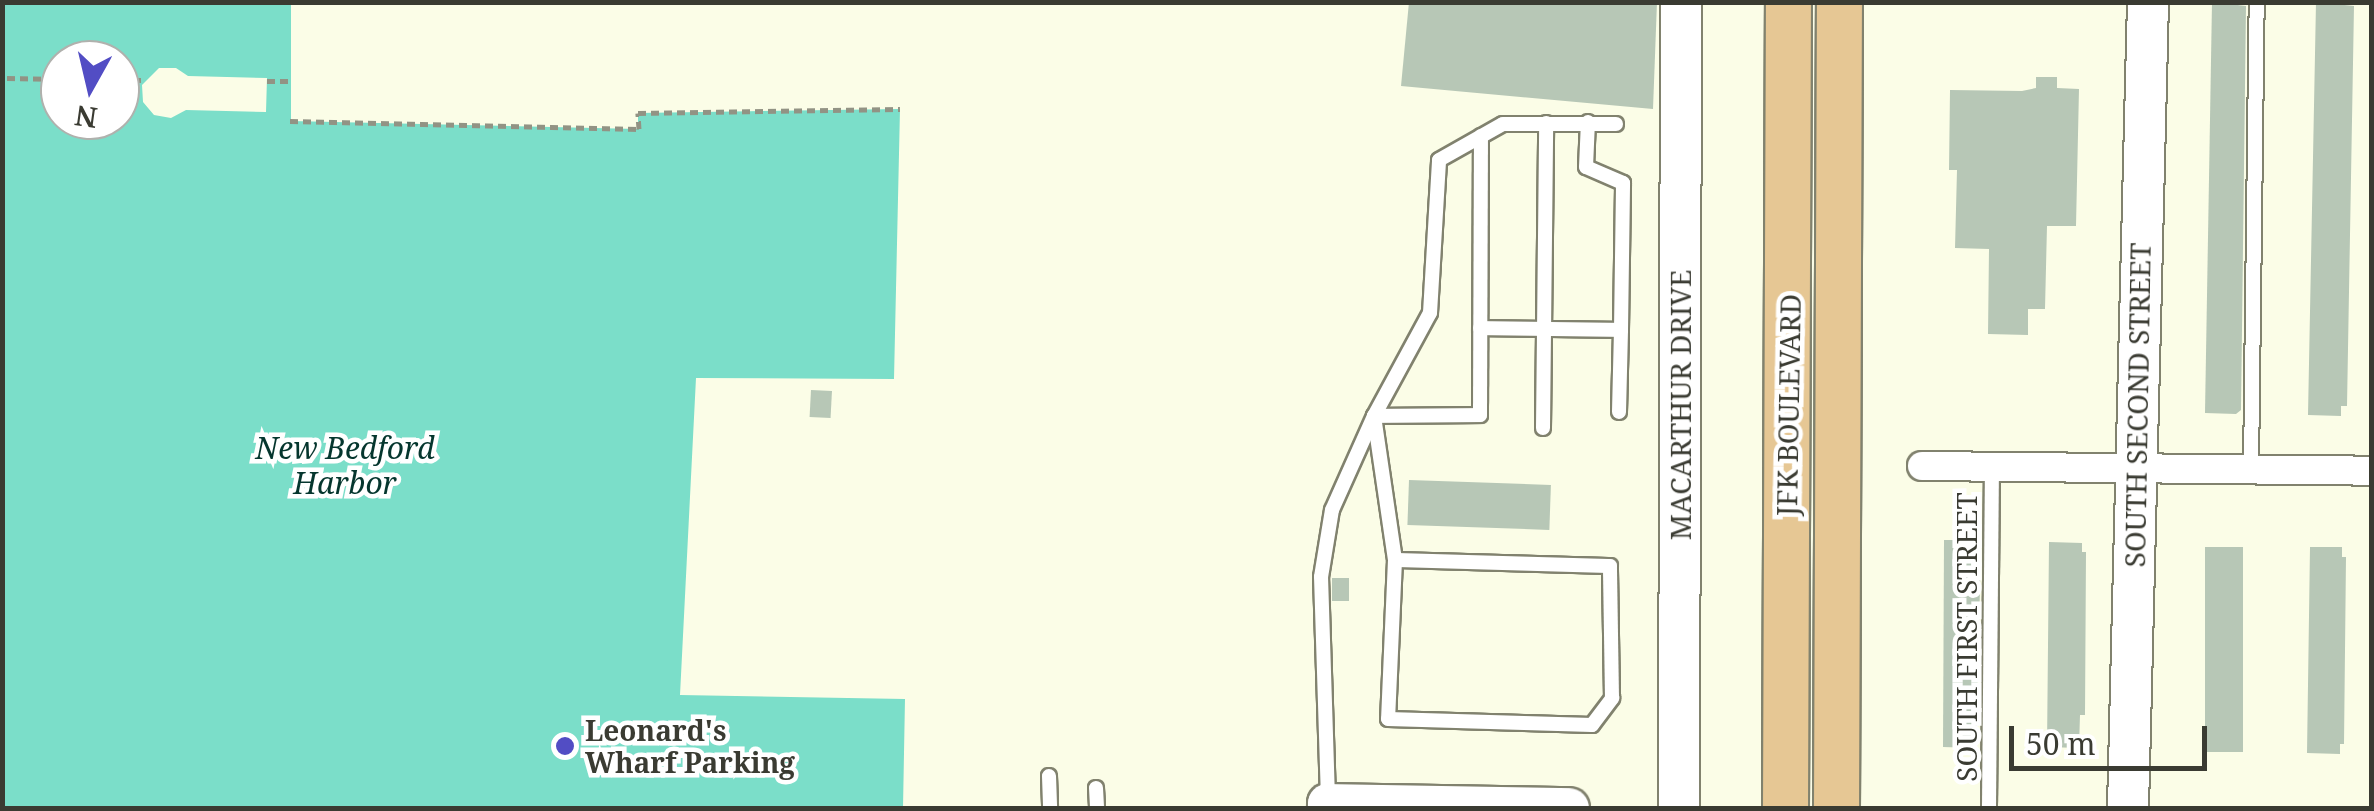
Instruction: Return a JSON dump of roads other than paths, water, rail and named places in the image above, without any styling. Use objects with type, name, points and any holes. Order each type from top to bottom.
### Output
[{"type":"main road","name":"JFK BOULEVARD","points":[[1786,808],[1788,2]]},
{"type":"main road","name":"JFK BOULEVARD","points":[[1836,808],[1839,2]]},
{"type":"street","name":"MACARTHUR DRIVE","points":[[1679,808],[1682,2]]},
{"type":"street","name":"SOUTH SECOND STREET","points":[[2128,808],[2148,2]]},
{"type":"street","points":[[1922,466],[2372,471]]},
{"type":"street","points":[[1328,806],[1568,808]]},
{"type":"lane","points":[[2250,470],[2256,2]]},
{"type":"lane","points":[[1588,122],[1586,167],[1623,183],[1619,412]]},
{"type":"lane","points":[[1543,428],[1546,123]]},
{"type":"lane","points":[[1328,806],[1321,577],[1332,510],[1374,416],[1430,313],[1439,160],[1502,124],[1616,124]]},
{"type":"lane","points":[[1374,416],[1480,415],[1481,136]]},
{"type":"lane","points":[[1480,328],[1621,330]]},
{"type":"lane","points":[[1374,416],[1395,560],[1388,718],[1592,725],[1612,698],[1610,566],[1395,560]]},
{"type":"lane","name":"SOUTH FIRST STREET","points":[[1989,808],[1992,467]]},
{"type":"lane","points":[[1049,776],[1050,808]]},
{"type":"lane","points":[[1096,788],[1096,808]]},
{"type":"water","name":"New Bedford Harbor","points":[[2,3],[291,3],[291,121],[638,129],[638,113],[900,109],[894,379],[696,378],[680,695],[905,699],[903,808],[3,808]]},
{"type":"place","name":"Leonard's Wharf Parking","points":[[565,746]]}]
